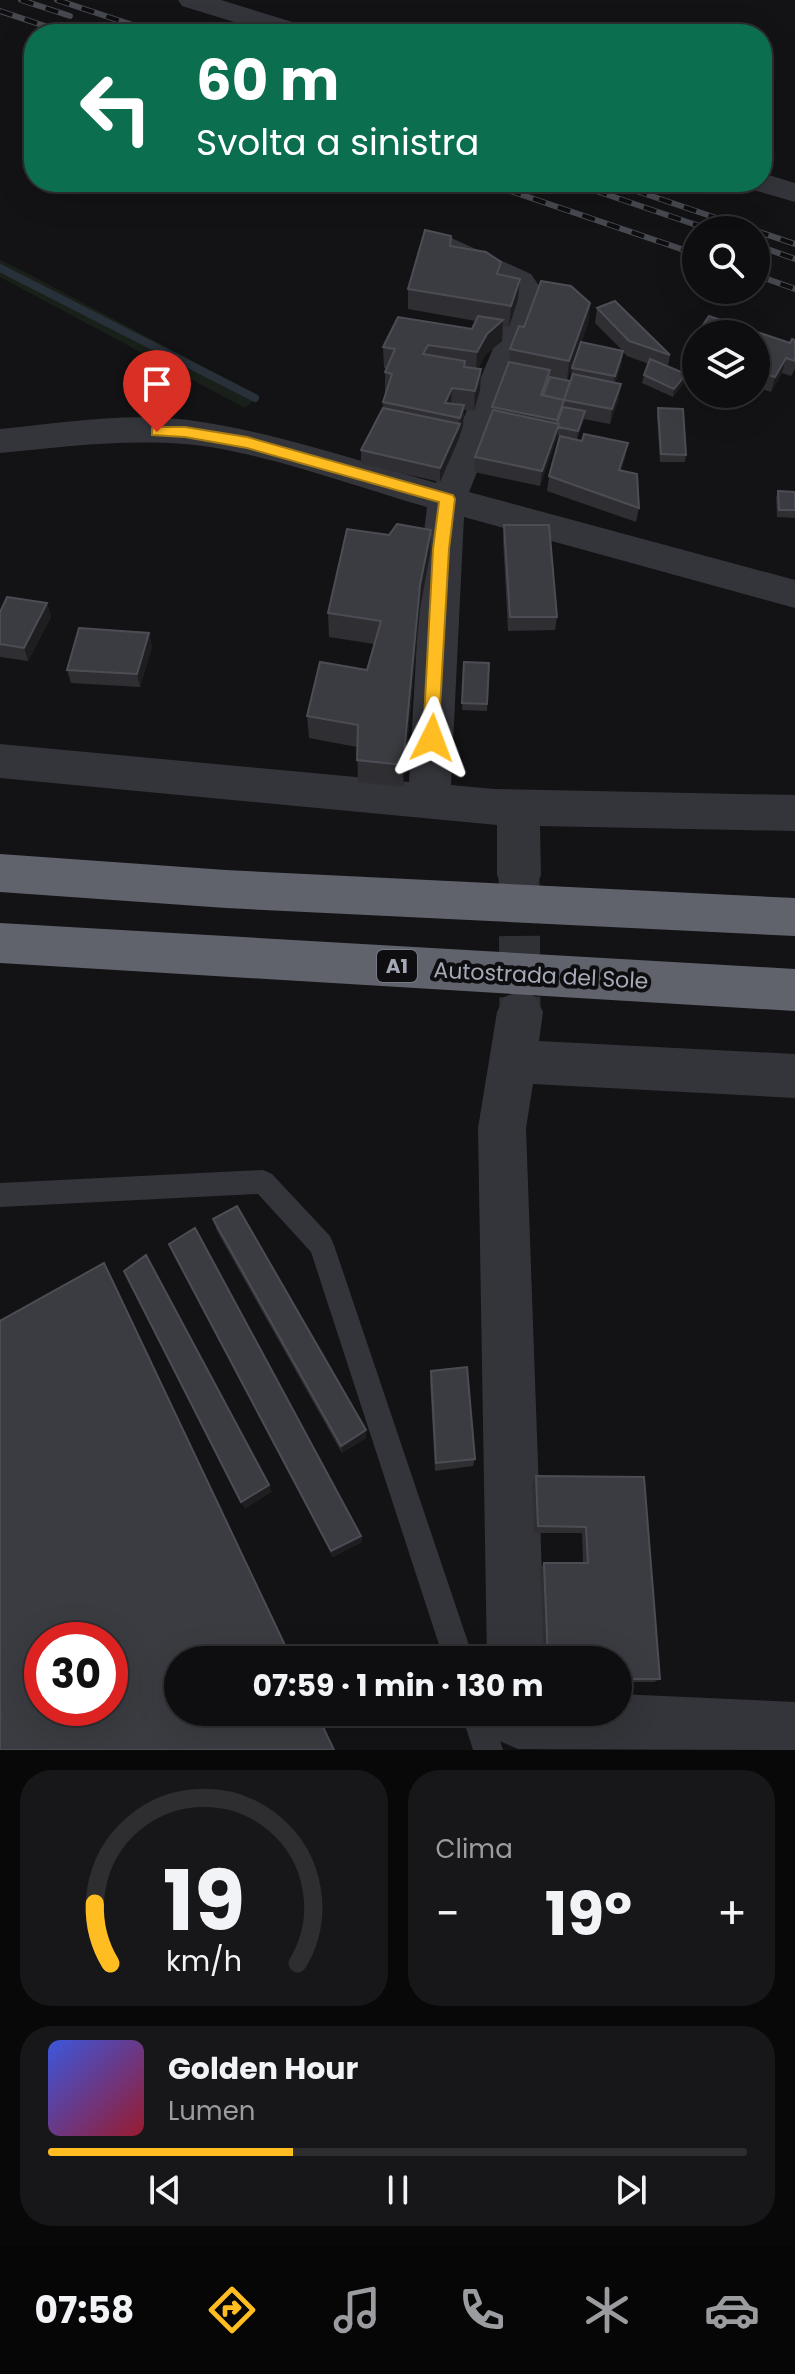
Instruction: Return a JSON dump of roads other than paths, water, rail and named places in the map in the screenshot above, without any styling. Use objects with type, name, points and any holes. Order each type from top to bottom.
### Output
[{"type":"highway","points":[[5,872],[226,889],[795,917]]},
{"type":"highway","name":"Autostrada del Sole","points":[[0,943],[795,990]]},
{"type":"street","points":[[192,0],[270,24]]},
{"type":"street","points":[[772,186],[795,193]]},
{"type":"street","points":[[429,801],[441,549],[447,499],[531,299],[519,281],[441,243]]},
{"type":"street","points":[[0,441],[102,431],[185,432],[247,443],[795,594]]},
{"type":"street","points":[[0,761],[518,807],[795,813]]},
{"type":"street","points":[[518,807],[519,875]]},
{"type":"street","points":[[516,1646],[502,1128],[516,1036],[795,1076]]},
{"type":"street","points":[[632,1724],[795,1732]]},
{"type":"lane","points":[[0,1195],[263,1182],[321,1245],[454,1646]]},
{"type":"lane","points":[[480,1726],[488,1750]]},
{"type":"waterway","points":[[0,268],[255,398]]},
{"type":"tunnel","points":[[519,875],[520,1012]]},
{"type":"railway","points":[[21,0],[70,16]]},
{"type":"railway","points":[[57,0],[130,24]]},
{"type":"railway","points":[[0,11],[39,24]]},
{"type":"railway","points":[[513,192],[682,249]]},
{"type":"railway","points":[[599,192],[682,220]]},
{"type":"railway","points":[[640,192],[711,216]]},
{"type":"railway","points":[[770,236],[795,244]]},
{"type":"railway","points":[[770,250],[795,259]]},
{"type":"railway","points":[[770,280],[795,289]]}]
